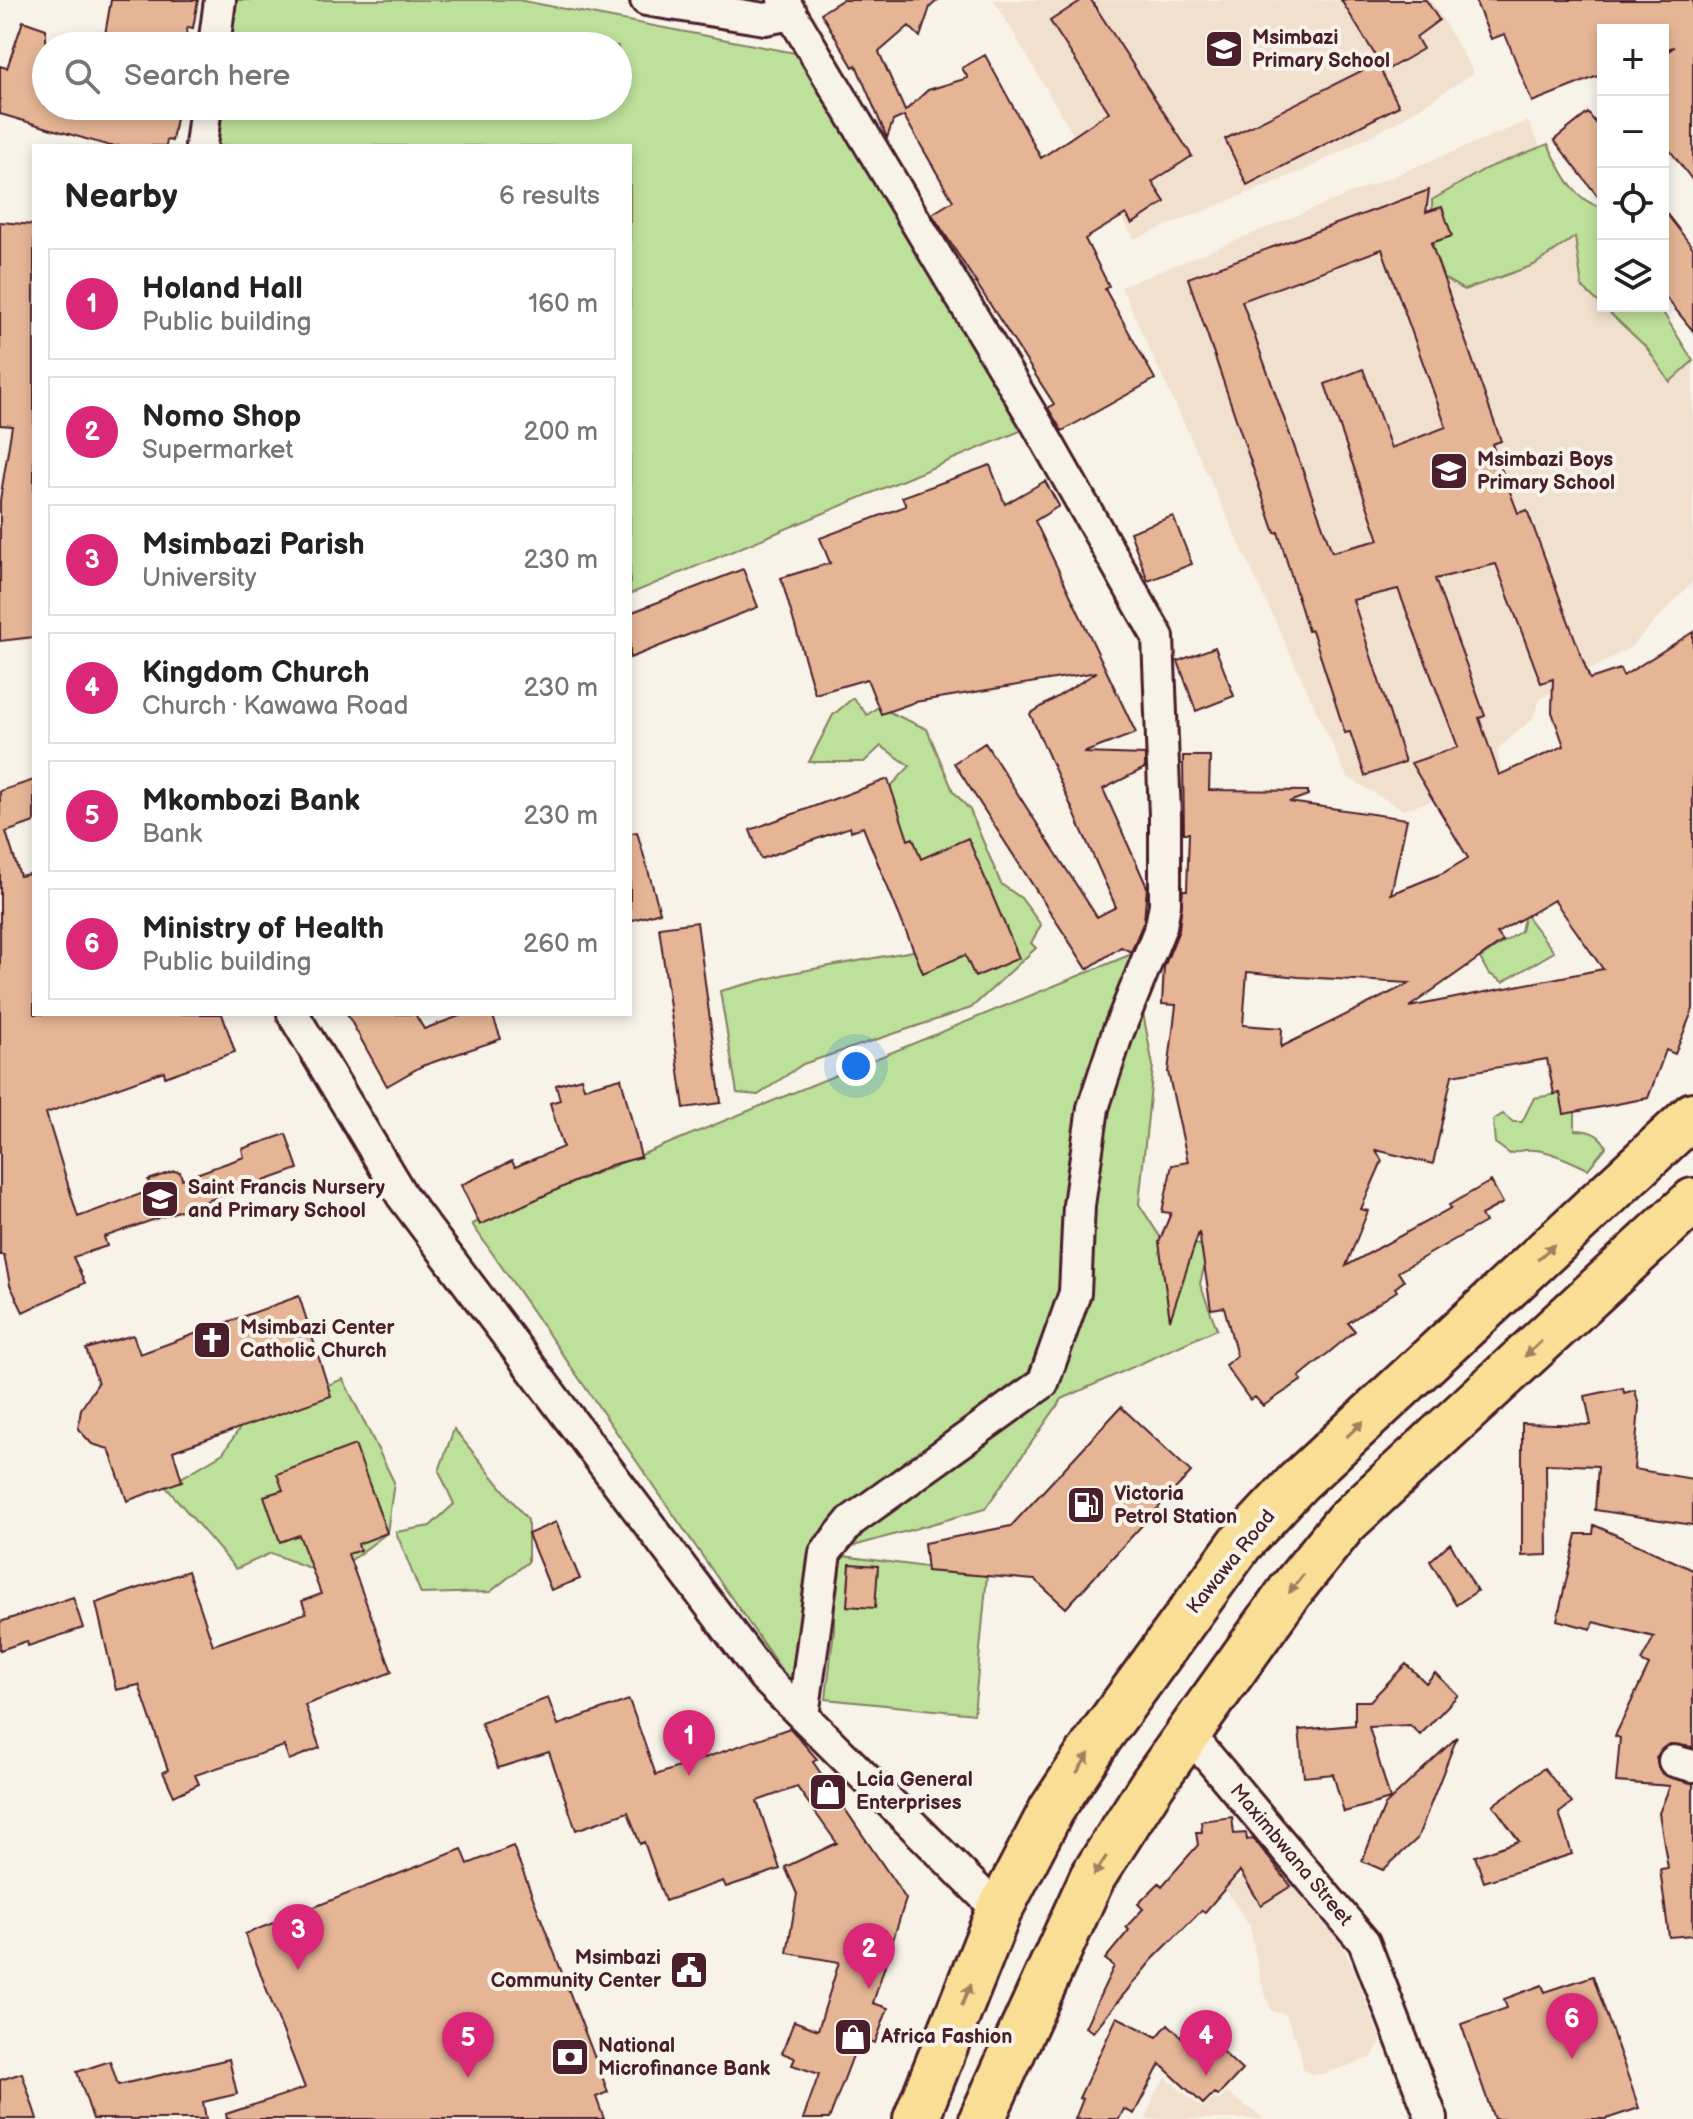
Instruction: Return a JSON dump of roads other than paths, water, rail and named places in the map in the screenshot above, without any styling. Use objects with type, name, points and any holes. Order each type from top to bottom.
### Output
[{"type":"main road","name":"Kawawa Road","points":[[916,2119],[999,1911],[1052,1809],[1102,1734],[1240,1544],[1298,1482],[1693,1115]]},
{"type":"main road","points":[[982,2119],[1092,1878],[1291,1590],[1345,1523],[1693,1201]]},
{"type":"street","points":[[216,32],[220,0]]},
{"type":"street","points":[[646,0],[765,19],[788,7],[1043,435],[1158,637],[1165,904],[1161,926],[1123,1019],[1093,1108],[1079,1205],[1075,1293],[1043,1383],[851,1521],[825,1553],[803,1716]]},
{"type":"street","points":[[201,144],[204,120]]},
{"type":"street","points":[[294,1016],[402,1196],[763,1676],[999,1911]]},
{"type":"street","name":"Maximbwana Street","points":[[1183,1743],[1200,1747],[1364,1942],[1432,2119]]},
{"type":"place","name":"Msimbazi Primary School","points":[[1224,49]]},
{"type":"place","name":"Msimbazi Boys Primary School","points":[[1449,471]]},
{"type":"place","name":"Saint Francis Nursery and Primary School","points":[[160,1199]]},
{"type":"place","name":"Msimbazi Center Catholic Church","points":[[212,1340]]},
{"type":"place","name":"Victoria Petrol Station","points":[[1086,1505]]},
{"type":"place","name":"Holand Hall","points":[[689,1776]]},
{"type":"place","name":"Lcia General Enterprises","points":[[828,1792]]},
{"type":"place","name":"Msimbazi Parish","points":[[298,1970]]},
{"type":"place","name":"Msimbazi Community Center","points":[[689,1970]]},
{"type":"place","name":"Nomo Shop","points":[[869,1989]]},
{"type":"place","name":"Africa Fashion","points":[[853,2037]]},
{"type":"place","name":"National Microfinance Bank","points":[[570,2057]]},
{"type":"place","name":"Ministry of Health","points":[[1572,2059]]},
{"type":"place","name":"Kingdom Church","points":[[1206,2076]]},
{"type":"place","name":"Mkombozi Bank","points":[[468,2078]]}]
